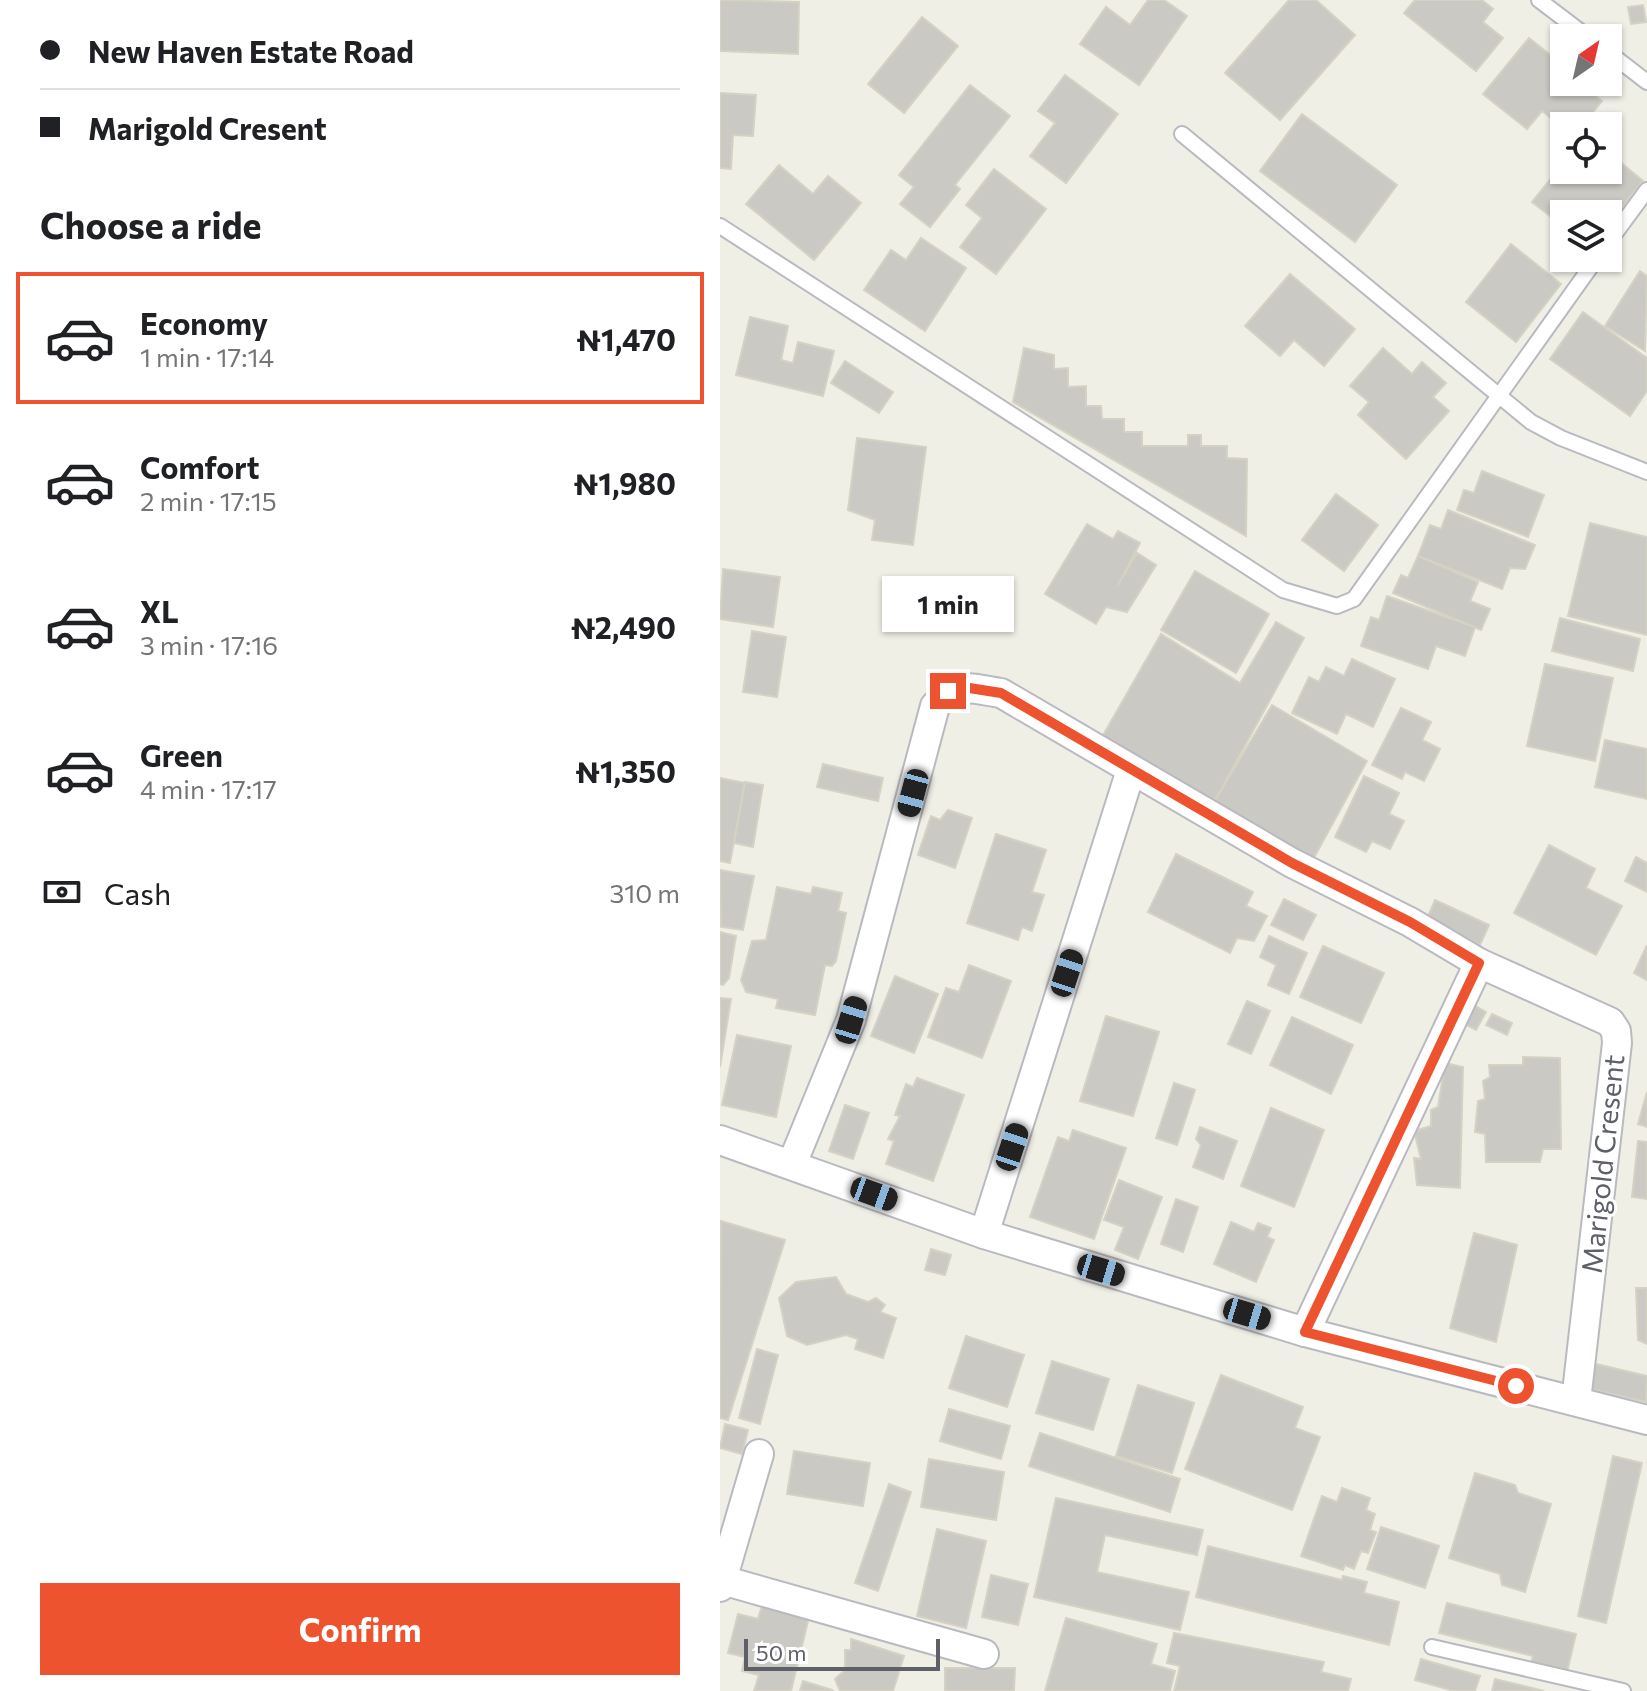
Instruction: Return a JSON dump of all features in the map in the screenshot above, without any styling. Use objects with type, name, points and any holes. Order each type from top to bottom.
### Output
[{"type":"street","name":"Marigold Cresent","points":[[792,1164],[851,1020],[935,706],[948,691],[963,687],[1001,693],[1292,863],[1410,922],[1479,963],[1610,1022],[1616,1031],[1576,1401]]},
{"type":"street","points":[[984,1234],[1131,770]]},
{"type":"street","points":[[1305,1332],[1479,963]]},
{"type":"street","points":[[720,1140],[984,1234],[1305,1332],[1647,1420]]},
{"type":"street","points":[[759,1454],[721,1584],[984,1654]]},
{"type":"lane","points":[[1539,0],[1571,24]]},
{"type":"lane","points":[[1622,63],[1647,82]]},
{"type":"lane","points":[[1182,134],[1531,422],[1561,438],[1647,472]]},
{"type":"lane","points":[[1622,224],[1647,190]]},
{"type":"lane","points":[[720,226],[1283,590],[1337,606],[1354,599],[1587,272]]},
{"type":"lane","points":[[1432,1647],[1623,1691]]},
{"type":"building","points":[[720,0],[799,2],[798,54],[720,51]]},
{"type":"building","points":[[1148,0],[1164,0],[1187,16],[1139,85],[1080,44],[1106,7],[1130,25]]},
{"type":"building","points":[[1289,0],[1316,0],[1355,35],[1280,120],[1225,73]]},
{"type":"building","points":[[1415,0],[1482,0],[1493,9],[1483,22],[1503,38],[1476,71],[1404,13]]},
{"type":"building","points":[[1643,5],[1646,22],[1631,24],[1628,7]]},
{"type":"building","points":[[922,17],[958,46],[904,113],[868,84]]},
{"type":"building","points":[[1529,38],[1550,55],[1550,96],[1596,96],[1602,101],[1593,112],[1550,112],[1550,118],[1542,111],[1527,129],[1483,94]]},
{"type":"building","points":[[1065,75],[1118,114],[1066,183],[1030,156],[1055,123],[1038,111]]},
{"type":"building","points":[[970,85],[1010,116],[955,185],[960,189],[930,227],[900,204],[914,187],[899,175]]},
{"type":"building","points":[[720,93],[756,95],[753,136],[733,135],[731,169],[720,168]]},
{"type":"building","points":[[1302,114],[1397,185],[1355,242],[1260,171]]},
{"type":"building","points":[[1622,164],[1643,181],[1622,207],[1622,200],[1550,200],[1550,216],[1532,202],[1550,180],[1550,184],[1622,184]]},
{"type":"building","points":[[779,165],[813,194],[828,176],[861,203],[814,260],[746,204]]},
{"type":"building","points":[[994,169],[1046,209],[996,274],[960,247],[982,218],[966,205]]},
{"type":"building","points":[[921,238],[966,268],[925,331],[864,290],[891,250],[906,260]]},
{"type":"building","points":[[1511,244],[1561,284],[1516,342],[1466,302]]},
{"type":"building","points":[[1640,271],[1647,276],[1645,351],[1605,326]]},
{"type":"building","points":[[1290,274],[1355,329],[1324,366],[1294,340],[1280,356],[1245,326]]},
{"type":"building","points":[[1583,312],[1647,358],[1647,391],[1630,416],[1550,359]]},
{"type":"building","points":[[750,317],[788,326],[781,360],[793,363],[798,342],[834,351],[823,396],[736,375]]},
{"type":"building","points":[[1024,348],[1054,355],[1054,369],[1068,368],[1068,387],[1086,386],[1086,406],[1101,406],[1102,419],[1124,419],[1124,432],[1142,432],[1142,446],[1188,446],[1188,435],[1201,435],[1201,446],[1227,446],[1227,458],[1247,459],[1246,536],[1013,402]]},
{"type":"building","points":[[1383,348],[1412,374],[1422,362],[1446,383],[1433,397],[1449,411],[1406,459],[1358,415],[1369,402],[1350,386]]},
{"type":"building","points":[[845,361],[893,392],[879,413],[831,383]]},
{"type":"building","points":[[857,438],[926,447],[913,545],[872,540],[875,520],[848,510]]},
{"type":"building","points":[[1482,471],[1544,495],[1528,537],[1457,510],[1464,490],[1474,493]]},
{"type":"building","points":[[1336,494],[1378,525],[1344,571],[1302,540]]},
{"type":"building","points":[[1448,510],[1535,545],[1525,569],[1510,568],[1502,589],[1418,556],[1430,525],[1441,529]]},
{"type":"building","points":[[1590,523],[1647,537],[1647,635],[1568,616]]},
{"type":"building","points":[[1087,524],[1113,539],[1118,531],[1140,543],[1118,585],[1137,553],[1156,565],[1127,612],[1106,607],[1096,624],[1045,594]]},
{"type":"building","points":[[1418,556],[1478,582],[1470,601],[1490,609],[1481,630],[1393,593],[1401,575],[1408,578]]},
{"type":"building","points":[[723,569],[780,577],[773,627],[720,619]]},
{"type":"building","points":[[1195,571],[1269,614],[1236,673],[1161,630]]},
{"type":"building","points":[[1387,596],[1475,627],[1465,656],[1436,646],[1428,669],[1361,646],[1371,617],[1379,620]]},
{"type":"building","points":[[1560,618],[1640,639],[1633,671],[1552,651]]},
{"type":"building","points":[[1276,622],[1304,638],[1213,804],[1101,739],[1161,634],[1240,683]]},
{"type":"building","points":[[752,631],[786,637],[777,697],[743,692]]},
{"type":"building","points":[[1352,659],[1395,679],[1373,727],[1346,714],[1337,734],[1292,713],[1309,677],[1319,682],[1326,667],[1344,676]]},
{"type":"building","points":[[1545,664],[1613,678],[1595,761],[1527,746]]},
{"type":"building","points":[[1272,705],[1367,761],[1311,863],[1213,804]]},
{"type":"building","points":[[1401,708],[1431,722],[1422,740],[1440,749],[1424,781],[1405,772],[1402,779],[1372,765]]},
{"type":"building","points":[[1605,740],[1647,749],[1647,799],[1595,787]]},
{"type":"building","points":[[823,764],[883,778],[878,801],[817,787]]},
{"type":"building","points":[[1364,776],[1399,793],[1389,814],[1404,821],[1390,849],[1372,841],[1366,852],[1335,837]]},
{"type":"building","points":[[720,778],[745,783],[730,863],[720,861]]},
{"type":"building","points":[[745,782],[763,785],[753,847],[734,843]]},
{"type":"building","points":[[948,810],[972,818],[955,868],[918,855],[931,816],[940,820]]},
{"type":"building","points":[[996,834],[1046,850],[1032,892],[1044,895],[1032,931],[1022,927],[1018,940],[967,923]]},
{"type":"building","points":[[1549,845],[1595,869],[1586,888],[1622,906],[1596,955],[1514,913]]},
{"type":"building","points":[[1176,854],[1253,892],[1246,906],[1267,916],[1254,941],[1237,938],[1230,953],[1148,912]]},
{"type":"building","points":[[1636,857],[1647,863],[1647,892],[1625,881]]},
{"type":"building","points":[[720,870],[754,876],[743,930],[721,927]]},
{"type":"building","points":[[777,887],[811,894],[813,887],[842,893],[838,911],[846,913],[836,961],[832,966],[825,965],[815,1015],[776,1008],[778,999],[746,992],[741,980],[752,941],[766,940]]},
{"type":"building","points":[[1284,899],[1316,915],[1303,940],[1271,925]]},
{"type":"building","points":[[1435,900],[1489,925],[1480,945],[1426,921]]},
{"type":"building","points":[[720,932],[736,936],[729,978],[723,985],[720,984]]},
{"type":"building","points":[[1269,936],[1307,953],[1289,994],[1268,985],[1276,965],[1260,957]]},
{"type":"building","points":[[1647,945],[1647,980],[1634,973]]},
{"type":"building","points":[[1323,946],[1384,973],[1361,1023],[1300,997]]},
{"type":"building","points":[[969,965],[1011,981],[982,1058],[928,1037],[946,988],[959,992]]},
{"type":"building","points":[[895,976],[938,994],[914,1053],[871,1036]]},
{"type":"building","points":[[720,998],[731,999],[720,1067]]},
{"type":"building","points":[[1247,1001],[1270,1011],[1251,1054],[1228,1044]]},
{"type":"building","points":[[1474,1005],[1486,1012],[1476,1030],[1463,1023]]},
{"type":"building","points":[[1492,1014],[1512,1023],[1507,1035],[1486,1025]]},
{"type":"building","points":[[1106,1016],[1159,1032],[1133,1116],[1080,1101]]},
{"type":"building","points":[[1292,1017],[1353,1045],[1331,1094],[1270,1065]]},
{"type":"building","points":[[737,1035],[791,1046],[776,1117],[722,1105]]},
{"type":"building","points":[[1523,1057],[1560,1058],[1561,1149],[1543,1149],[1540,1162],[1486,1162],[1485,1134],[1475,1132],[1478,1101],[1485,1099],[1483,1081],[1490,1077],[1489,1065],[1523,1065]]},
{"type":"building","points":[[1445,1063],[1463,1067],[1460,1188],[1417,1185],[1414,1158],[1421,1159],[1414,1131],[1431,1126],[1431,1110],[1438,1107]]},
{"type":"building","points":[[917,1078],[964,1095],[933,1181],[886,1164],[894,1141],[888,1139],[900,1116],[895,1115],[906,1084],[913,1087]]},
{"type":"building","points":[[1174,1083],[1195,1090],[1177,1145],[1156,1138]]},
{"type":"building","points":[[1647,1092],[1647,1127],[1638,1124]]},
{"type":"building","points":[[845,1105],[869,1113],[853,1159],[829,1151]]},
{"type":"building","points":[[1271,1108],[1324,1130],[1294,1207],[1241,1186]]},
{"type":"building","points":[[1200,1127],[1237,1141],[1223,1179],[1193,1167],[1201,1145],[1196,1139]]},
{"type":"building","points":[[1073,1130],[1126,1148],[1094,1239],[1030,1217],[1058,1137],[1069,1141]]},
{"type":"building","points":[[1638,1141],[1647,1142],[1647,1199],[1632,1197]]},
{"type":"building","points":[[1119,1180],[1162,1197],[1138,1259],[1115,1250],[1124,1227],[1104,1220]]},
{"type":"building","points":[[1176,1199],[1198,1207],[1183,1252],[1161,1244]]},
{"type":"building","points":[[721,1221],[785,1240],[728,1420],[720,1418]]},
{"type":"building","points":[[1231,1222],[1254,1232],[1258,1223],[1271,1228],[1267,1237],[1274,1240],[1256,1282],[1214,1264]]},
{"type":"building","points":[[1474,1233],[1517,1245],[1496,1342],[1450,1328]]},
{"type":"building","points":[[931,1249],[951,1255],[945,1275],[925,1270]]},
{"type":"building","points":[[836,1277],[846,1294],[868,1302],[876,1298],[885,1305],[880,1312],[896,1318],[883,1358],[855,1349],[858,1339],[846,1335],[807,1345],[787,1336],[779,1298],[796,1282]]},
{"type":"building","points":[[1636,1288],[1647,1288],[1647,1344],[1638,1340]]},
{"type":"building","points":[[966,1336],[1024,1355],[1007,1407],[949,1388]]},
{"type":"building","points":[[757,1349],[778,1355],[760,1424],[739,1418]]},
{"type":"building","points":[[1052,1361],[1109,1379],[1093,1430],[1036,1413]]},
{"type":"building","points":[[1592,1363],[1647,1376],[1646,1402],[1586,1388]]},
{"type":"building","points":[[1221,1375],[1303,1407],[1295,1428],[1320,1437],[1292,1510],[1185,1469]]},
{"type":"building","points":[[1138,1385],[1194,1403],[1172,1473],[1116,1456]]},
{"type":"building","points":[[949,1409],[1010,1426],[1001,1459],[940,1441]]},
{"type":"building","points":[[725,1424],[748,1430],[742,1454],[720,1448]]},
{"type":"building","points":[[1040,1433],[1180,1479],[1170,1512],[1029,1466]]},
{"type":"building","points":[[794,1451],[870,1463],[863,1506],[787,1494]]},
{"type":"building","points":[[1613,1456],[1642,1463],[1606,1623],[1578,1616]]},
{"type":"building","points":[[929,1459],[1004,1472],[996,1520],[921,1507]]},
{"type":"building","points":[[1475,1473],[1515,1485],[1518,1493],[1551,1504],[1525,1592],[1502,1585],[1500,1574],[1449,1558]]},
{"type":"building","points":[[889,1484],[911,1492],[878,1591],[855,1583]]},
{"type":"building","points":[[1342,1488],[1370,1498],[1366,1510],[1375,1514],[1370,1530],[1376,1532],[1368,1553],[1361,1551],[1354,1569],[1345,1565],[1343,1570],[1301,1556],[1322,1496],[1337,1502]]},
{"type":"building","points":[[1056,1498],[1203,1530],[1197,1555],[1105,1535],[1097,1572],[1189,1592],[1180,1630],[1034,1597]]},
{"type":"building","points":[[1381,1527],[1439,1546],[1425,1588],[1367,1569]]},
{"type":"building","points":[[937,1529],[986,1541],[966,1628],[917,1616]]},
{"type":"building","points":[[1208,1546],[1342,1580],[1343,1576],[1367,1582],[1364,1593],[1399,1602],[1389,1645],[1196,1597]]},
{"type":"building","points":[[991,1575],[1028,1584],[1018,1625],[982,1617]]},
{"type":"building","points":[[763,1602],[810,1613],[791,1691],[754,1691],[759,1675],[742,1671],[745,1657],[728,1653],[738,1614],[758,1619]]},
{"type":"building","points":[[1447,1603],[1576,1634],[1566,1676],[1530,1667],[1533,1656],[1439,1633]]},
{"type":"building","points":[[1066,1618],[1157,1644],[1151,1664],[1175,1671],[1170,1691],[1045,1691]]},
{"type":"building","points":[[1174,1633],[1324,1662],[1321,1672],[1351,1679],[1348,1691],[1174,1691],[1180,1666],[1167,1663]]},
{"type":"building","points":[[851,1639],[904,1656],[893,1691],[840,1691],[835,1679],[845,1670],[845,1650],[851,1650]]},
{"type":"building","points":[[1421,1659],[1480,1676],[1475,1691],[1454,1691],[1415,1680]]},
{"type":"building","points":[[945,1668],[1015,1668],[1014,1691],[945,1691]]},
{"type":"building","points":[[1495,1679],[1544,1691],[1492,1691]]},
{"type":"building","points":[[803,1681],[832,1690],[833,1691],[800,1691]]},
{"type":"route","points":[[948,691],[963,687],[1001,693],[1292,863],[1410,922],[1479,963],[1305,1332],[1516,1386]]}]
